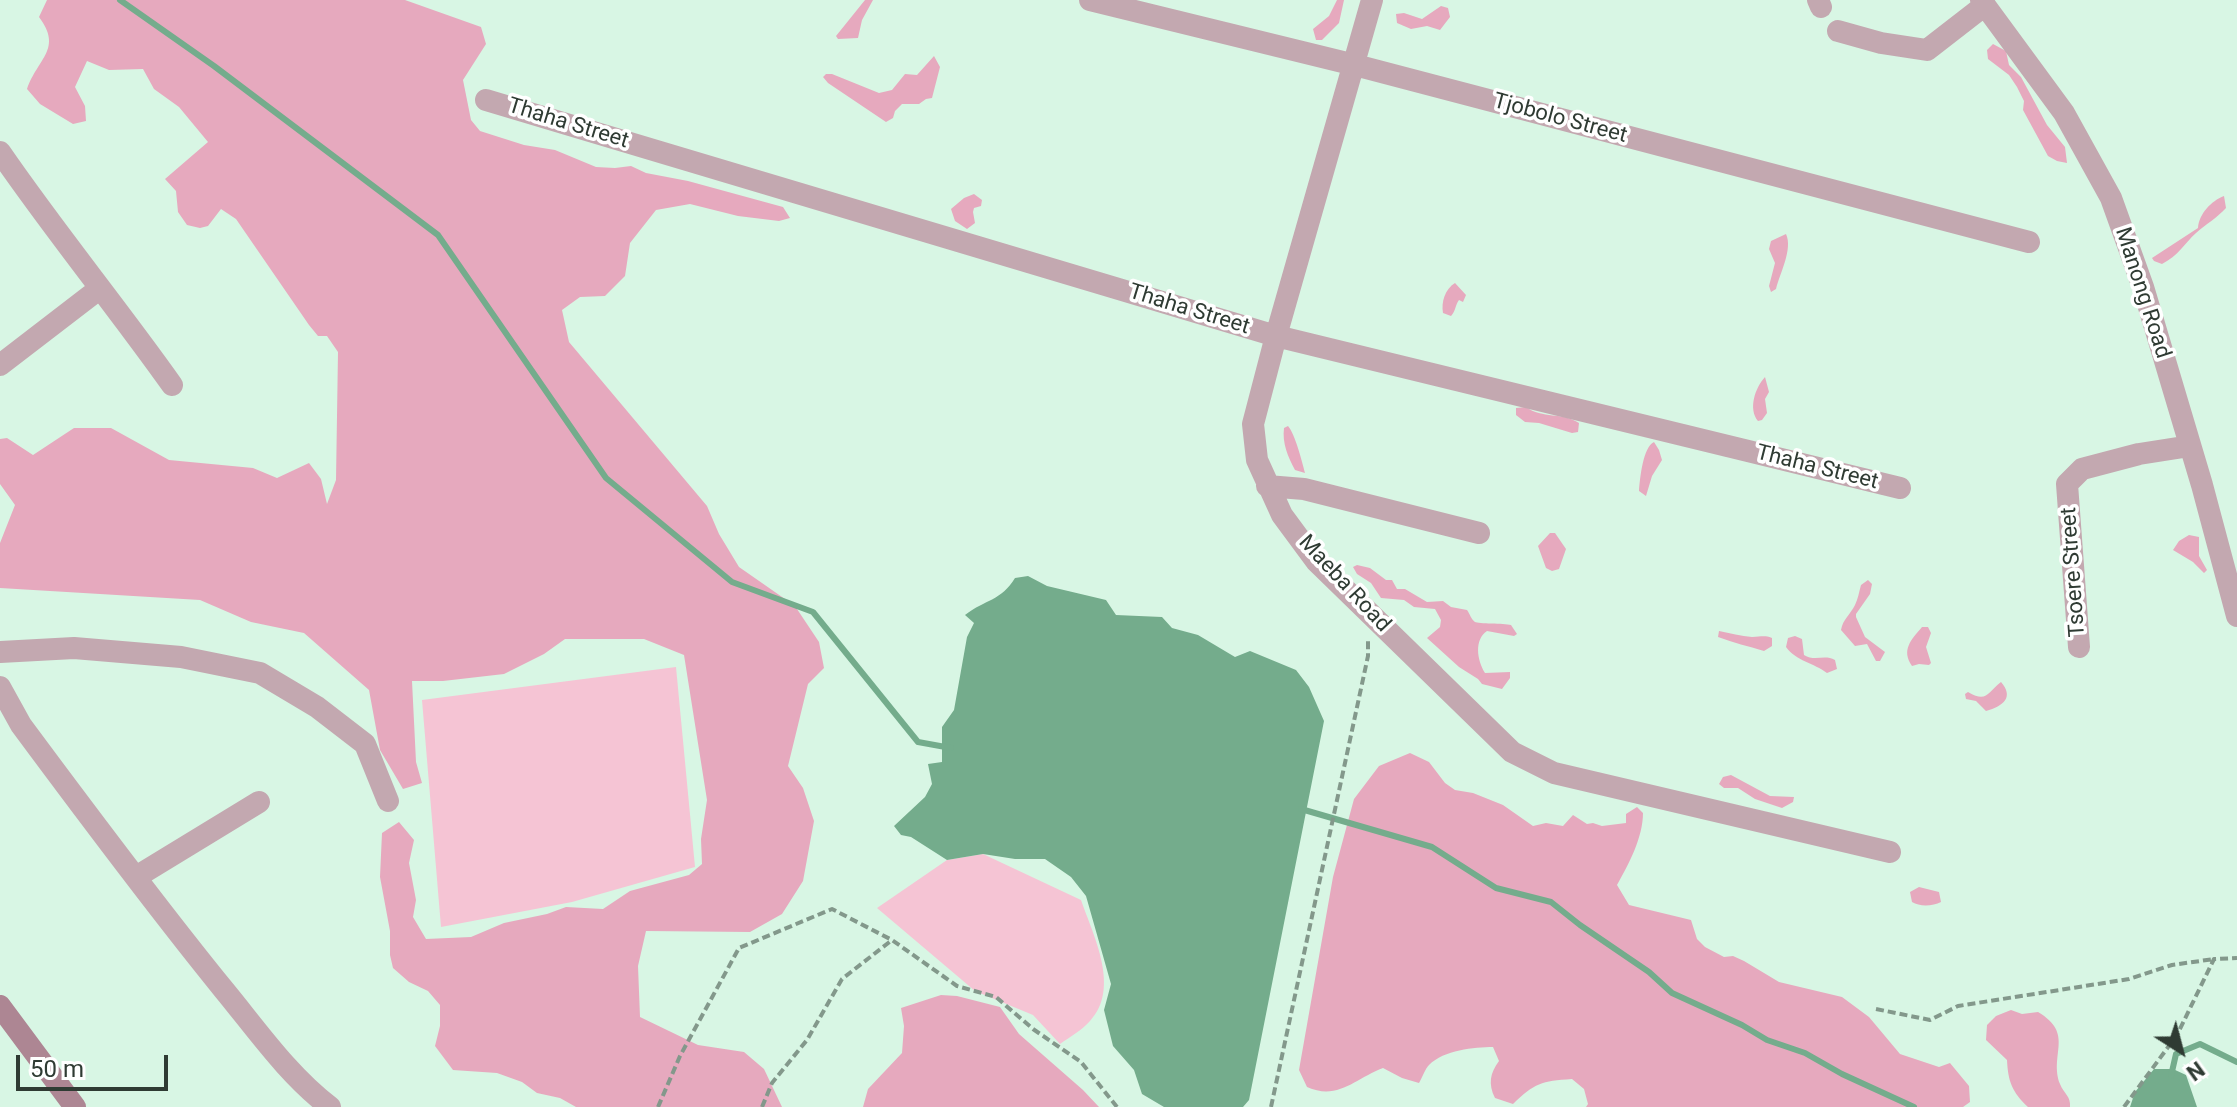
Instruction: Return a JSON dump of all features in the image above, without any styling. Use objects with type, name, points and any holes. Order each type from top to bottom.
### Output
[{"type":"main road","points":[[0,1006],[75,1107]]},
{"type":"street","name":"Tjobolo Street","points":[[1090,0],[1355,65],[2029,242]]},
{"type":"street","name":"Maeba Road","points":[[1372,0],[1253,424],[1257,460],[1282,515],[1316,561],[1512,752],[1554,773],[1890,852]]},
{"type":"street","points":[[1838,31],[1881,43],[1927,50],[1983,3]]},
{"type":"street","name":"Manong Road","points":[[1983,3],[2064,113],[2111,198],[2143,287],[2237,616]]},
{"type":"street","name":"Thaha Street","points":[[486,100],[1276,336],[1900,488]]},
{"type":"street","points":[[1,156],[172,385]]},
{"type":"street","points":[[0,365],[99,289]]},
{"type":"street","name":"Tsoere Street","points":[[2079,647],[2067,484],[2082,469],[2139,454],[2190,446]]},
{"type":"street","points":[[1267,486],[1304,489],[1479,533]]},
{"type":"street","points":[[0,652],[74,648],[181,657],[260,673],[317,707],[365,744],[388,801]]},
{"type":"street","points":[[0,687],[21,725],[136,877],[284,1062],[313,1094],[330,1107]]},
{"type":"street","points":[[136,877],[259,802]]},
{"type":"path","points":[[1271,1107],[1368,656],[1367,613]]},
{"type":"path","points":[[658,1107],[680,1056],[739,948],[832,909],[892,940],[957,986],[996,997],[1033,1029],[1081,1062],[1117,1107]]},
{"type":"path","points":[[762,1107],[772,1083],[807,1040],[842,979],[892,940]]},
{"type":"path","points":[[1876,1009],[1930,1020],[1958,1006],[2129,979],[2172,965],[2237,958]]},
{"type":"path","points":[[2124,1107],[2177,1035],[2214,959]]},
{"type":"shaded area","points":[[47,0],[405,0],[481,27],[486,44],[463,80],[471,120],[480,131],[524,145],[555,150],[596,167],[631,166],[646,173],[783,207],[790,218],[779,221],[738,216],[690,204],[656,210],[630,243],[625,276],[605,296],[580,297],[562,310],[569,342],[707,506],[739,567],[795,606],[819,642],[824,668],[808,684],[788,766],[803,788],[814,821],[803,881],[782,914],[750,932],[646,931],[638,966],[640,1017],[698,1045],[744,1052],[764,1069],[782,1107],[576,1107],[560,1098],[537,1093],[522,1082],[497,1073],[453,1070],[435,1046],[440,1026],[440,1005],[428,991],[409,982],[393,968],[390,955],[390,931],[380,877],[382,833],[399,822],[414,840],[409,863],[416,900],[413,917],[426,939],[471,937],[504,923],[566,907],[603,909],[630,891],[689,875],[702,864],[701,839],[707,800],[684,655],[644,639],[565,639],[544,654],[504,674],[412,681],[416,762],[422,783],[403,789],[380,750],[369,690],[304,633],[251,622],[200,600],[0,588],[0,543],[15,505],[0,484],[0,439],[7,438],[33,455],[74,428],[111,428],[169,460],[253,468],[277,478],[309,463],[321,479],[327,504],[336,480],[338,352],[327,336],[318,336],[309,325],[236,219],[221,209],[208,226],[200,228],[187,225],[178,212],[176,191],[165,179],[208,142],[179,107],[154,89],[143,69],[109,70],[87,61],[75,87],[85,106],[86,121],[73,124],[40,104],[27,89],[49,46],[46,28],[39,17]]},
{"type":"shaded area","points":[[865,0],[873,0],[862,20],[858,38],[838,39],[836,36]]},
{"type":"shaded area","points":[[1337,0],[1344,0],[1339,23],[1322,40],[1316,40],[1313,29],[1329,16]]},
{"type":"shaded area","points":[[1441,6],[1448,8],[1450,17],[1440,30],[1427,26],[1411,29],[1397,23],[1396,14],[1404,13],[1422,19]]},
{"type":"shaded area","points":[[1993,44],[2006,51],[2009,65],[2021,77],[2047,125],[2065,147],[2067,163],[2048,156],[2023,110],[2024,101],[2017,87],[2009,75],[1988,59],[1987,50]]},
{"type":"shaded area","points":[[934,56],[940,67],[932,98],[919,104],[902,104],[893,118],[886,122],[823,77],[832,74],[879,93],[892,90],[905,74],[917,75]]},
{"type":"shaded area","points":[[974,194],[982,200],[981,206],[974,208],[975,223],[967,229],[955,221],[951,209]]},
{"type":"shaded area","points":[[2224,196],[2226,208],[2223,212],[2168,261],[2162,264],[2154,261],[2152,258],[2198,228],[2206,209]]},
{"type":"shaded area","points":[[1786,234],[1788,247],[1785,261],[1776,289],[1771,292],[1769,286],[1775,263],[1769,249],[1771,241]]},
{"type":"shaded area","points":[[1455,283],[1466,295],[1463,302],[1459,300],[1451,316],[1443,313],[1443,305],[1446,292]]},
{"type":"shaded area","points":[[1765,377],[1769,392],[1765,399],[1767,413],[1758,421],[1753,411],[1754,399]]},
{"type":"shaded area","points":[[1526,407],[1573,420],[1579,423],[1578,432],[1525,422],[1516,415],[1516,408]]},
{"type":"shaded area","points":[[1288,426],[1296,441],[1305,473],[1295,470],[1288,455],[1284,428]]},
{"type":"shaded area","points":[[1654,442],[1662,460],[1652,476],[1646,496],[1639,491],[1641,471],[1647,450]]},
{"type":"shaded area","points":[[1550,533],[1555,533],[1566,549],[1559,569],[1552,571],[1546,568],[1538,546]]},
{"type":"shaded area","points":[[2189,535],[2199,537],[2199,556],[2207,570],[2204,573],[2173,550],[2179,541]]},
{"type":"shaded area","points":[[1353,567],[1370,568],[1386,580],[1392,580],[1397,589],[1405,589],[1427,602],[1443,601],[1451,607],[1467,610],[1475,622],[1511,625],[1517,634],[1514,636],[1487,631],[1479,645],[1480,662],[1485,673],[1510,672],[1510,678],[1502,689],[1482,684],[1427,638],[1440,627],[1441,620],[1435,609],[1414,607],[1404,600],[1381,598],[1371,583],[1357,574]]},
{"type":"shaded area","points":[[1028,576],[1047,586],[1106,600],[1116,615],[1162,617],[1172,628],[1198,635],[1235,657],[1250,651],[1296,670],[1309,687],[1324,721],[1249,1100],[1243,1107],[1164,1107],[1142,1094],[1134,1070],[1113,1046],[1104,1010],[1111,984],[1086,896],[1071,877],[1045,859],[1015,859],[983,854],[947,860],[911,837],[901,835],[894,826],[925,797],[932,784],[928,764],[942,762],[942,727],[954,710],[967,637],[974,623],[965,615],[999,596],[1015,578]]},
{"type":"shaded area","points":[[1868,580],[1872,584],[1870,594],[1856,617],[1865,637],[1885,652],[1880,661],[1876,661],[1867,644],[1855,646],[1841,630],[1856,603],[1861,585]]},
{"type":"shaded area","points":[[1922,627],[1928,627],[1931,633],[1926,647],[1931,663],[1912,666],[1907,650]]},
{"type":"shaded area","points":[[1719,631],[1748,637],[1769,637],[1772,638],[1772,646],[1764,651],[1718,637]]},
{"type":"shaded area","points":[[1795,636],[1802,639],[1804,655],[1835,660],[1837,669],[1827,673],[1795,656],[1786,647],[1788,638]]},
{"type":"shaded area","points":[[676,667],[695,867],[572,902],[441,927],[422,700]]},
{"type":"shaded area","points":[[2001,682],[2007,696],[1998,706],[1986,711],[1976,701],[1966,699],[1968,692],[1983,697]]},
{"type":"shaded area","points":[[1410,753],[1429,762],[1445,783],[1455,790],[1473,793],[1503,805],[1533,826],[1546,823],[1563,826],[1573,815],[1587,824],[1626,823],[1626,814],[1637,807],[1643,813],[1641,831],[1617,885],[1629,905],[1691,920],[1697,939],[1705,947],[1724,957],[1733,956],[1744,961],[1779,982],[1842,997],[1869,1017],[1900,1054],[1939,1067],[1950,1063],[1969,1086],[1970,1102],[1963,1107],[1586,1107],[1584,1089],[1572,1079],[1539,1084],[1513,1104],[1495,1098],[1491,1088],[1491,1079],[1499,1061],[1493,1047],[1468,1049],[1443,1056],[1429,1065],[1419,1083],[1383,1068],[1338,1090],[1318,1091],[1307,1087],[1299,1070],[1333,877],[1354,799],[1379,766]]},
{"type":"shaded area","points":[[1731,775],[1770,796],[1794,797],[1793,802],[1782,808],[1755,799],[1738,788],[1724,788],[1719,784],[1723,777]]},
{"type":"shaded area","points":[[983,854],[1081,900],[1102,961],[1103,993],[1099,1008],[1090,1021],[1060,1044],[1033,1015],[975,991],[877,908],[947,860]]},
{"type":"shaded area","points":[[1919,887],[1939,892],[1941,902],[1919,905],[1912,902],[1910,892]]},
{"type":"shaded area","points":[[941,995],[1000,1007],[1019,1034],[1099,1107],[863,1107],[868,1089],[902,1053],[904,1026],[901,1008]]},
{"type":"shaded area","points":[[2011,1010],[2022,1014],[2038,1012],[2056,1028],[2059,1045],[2057,1073],[2070,1107],[2028,1107],[2018,1096],[2010,1080],[2007,1060],[1986,1040],[1987,1025],[1996,1016]]},
{"type":"shaded area","points":[[2154,1069],[2173,1069],[2186,1075],[2197,1107],[2130,1107],[2135,1092]]},
{"type":"waterway","points":[[120,0],[214,66],[438,235],[606,478],[732,582],[813,612],[918,742],[951,748]]},
{"type":"waterway","points":[[1301,809],[1432,847],[1496,888],[1551,902],[1649,972],[1672,993],[1914,1107]]},
{"type":"waterway","points":[[2171,1076],[2176,1054],[2200,1044],[2237,1062]]}]
